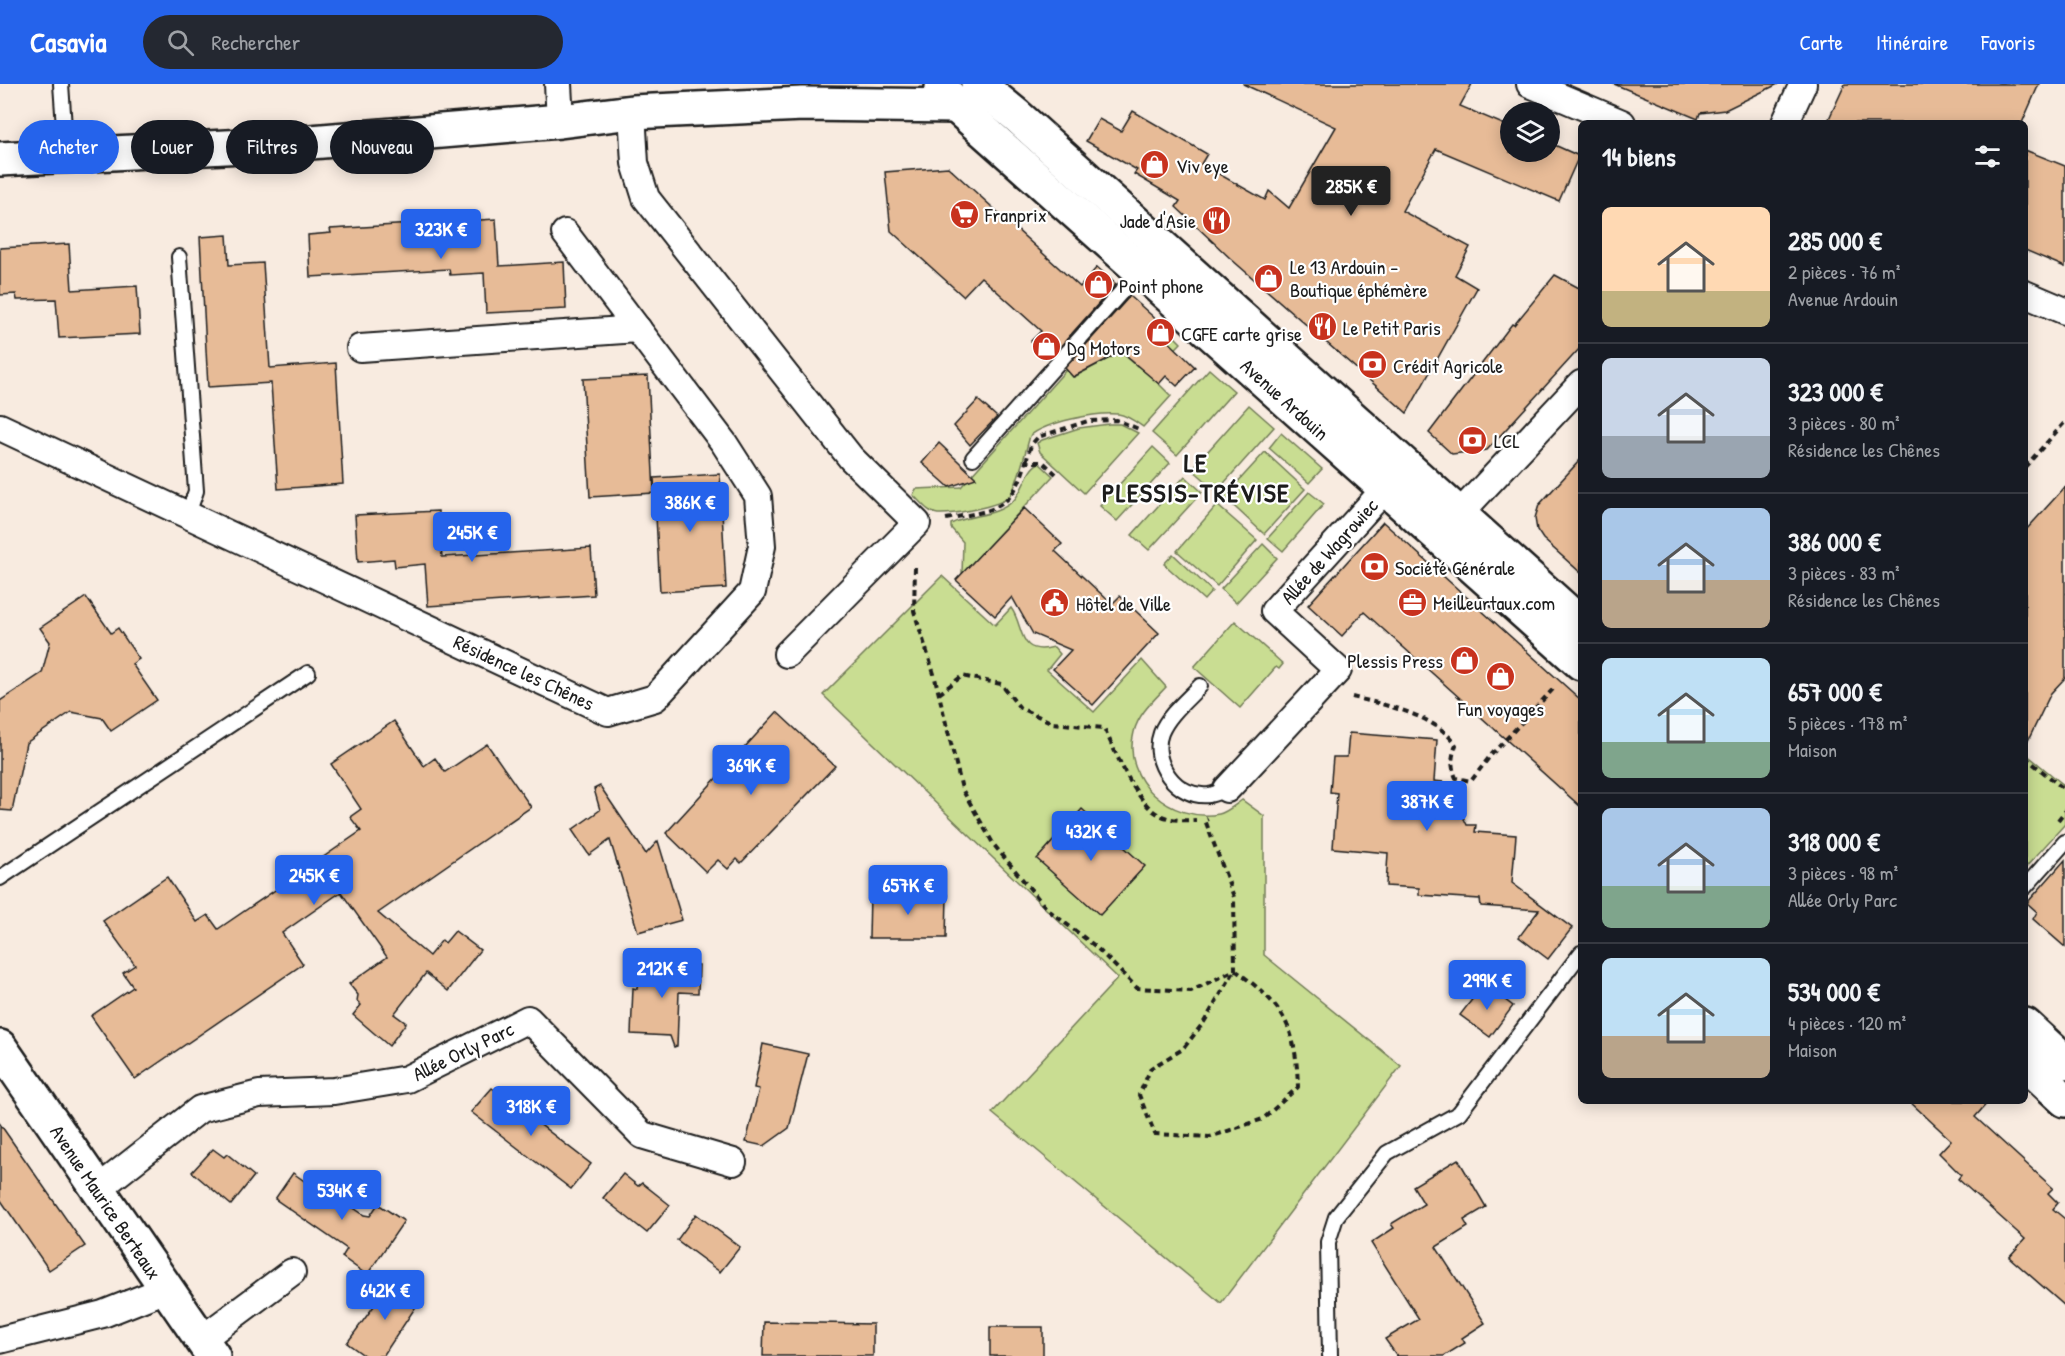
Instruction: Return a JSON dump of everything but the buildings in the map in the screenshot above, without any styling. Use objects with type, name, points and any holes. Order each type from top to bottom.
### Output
[{"type":"street","points":[[558,84],[560,121]]},
{"type":"street","points":[[803,104],[849,84]]},
{"type":"street","points":[[1530,84],[1615,120]]},
{"type":"street","points":[[1786,120],[1803,84]]},
{"type":"street","points":[[119,153],[299,143],[560,121],[632,112],[803,104],[958,91]]},
{"type":"street","name":"Avenue Ardouin","points":[[958,91],[1141,270],[1396,477]]},
{"type":"street","name":"Avenue Ardouin","points":[[958,91],[1016,115],[1449,525],[1578,660]]},
{"type":"street","points":[[632,112],[635,163],[646,198],[851,458],[917,523],[787,654]]},
{"type":"street","points":[[0,159],[18,158]]},
{"type":"street","name":"Résidence les Chênes","points":[[0,428],[608,712],[655,698],[752,592],[762,546],[758,496],[724,443],[565,233]]},
{"type":"street","points":[[2028,295],[2065,311]]},
{"type":"street","points":[[360,348],[638,329]]},
{"type":"street","points":[[1449,525],[1578,387]]},
{"type":"street","name":"Allée de Wagrowiec","points":[[1227,789],[1338,670],[1274,611],[1396,477]]},
{"type":"street","name":"Avenue Ardouin","points":[[1449,525],[1578,622]]},
{"type":"street","name":"Allée Orly Parc","points":[[98,1189],[200,1108],[259,1094],[334,1091],[407,1079],[528,1019],[642,1135],[733,1162]]},
{"type":"street","points":[[2028,1028],[2065,1062]]},
{"type":"street","name":"Avenue Maurice Berteaux","points":[[0,1047],[207,1348]]},
{"type":"street","points":[[2028,1066],[2065,1100]]},
{"type":"street","points":[[207,1348],[292,1272]]},
{"type":"street","points":[[0,1340],[102,1314],[166,1289]]},
{"type":"lane","points":[[61,84],[64,120]]},
{"type":"lane","points":[[179,257],[196,491],[188,514]]},
{"type":"lane","points":[[973,458],[1141,270]]},
{"type":"lane","points":[[0,878],[308,673]]},
{"type":"lane","points":[[1200,686],[1171,717],[1161,733],[1158,752],[1162,767],[1174,783],[1191,793],[1208,795],[1227,789]]},
{"type":"lane","points":[[2028,884],[2065,842]]},
{"type":"lane","points":[[1330,1356],[1328,1242],[1336,1217],[1387,1153],[1459,1113],[1578,957]]},
{"type":"path","points":[[1141,430],[1117,420],[1088,421],[1038,437],[1031,445],[1021,481],[1007,502],[979,512],[917,523],[914,611],[939,694],[962,789],[994,845],[1047,909],[1095,946],[1137,988],[1191,991],[1234,970]]},
{"type":"path","points":[[2028,465],[2065,422]]},
{"type":"path","points":[[1026,462],[1043,462],[1056,474]]},
{"type":"path","points":[[1319,690],[1393,708],[1447,731],[1456,745],[1452,756],[1452,769],[1456,778],[1471,781],[1491,755],[1578,664]]},
{"type":"path","points":[[939,694],[962,676],[1000,684],[1020,708],[1053,723],[1104,728],[1133,784],[1151,810],[1176,821],[1205,820],[1213,817]]},
{"type":"path","points":[[2028,759],[2065,790]]},
{"type":"path","points":[[1205,820],[1234,897],[1234,970],[1204,1022],[1183,1049],[1151,1068],[1139,1095],[1155,1134],[1210,1137],[1263,1119],[1298,1087],[1297,1052],[1286,1020],[1266,993],[1234,970]]},
{"type":"green space","points":[[1169,331],[1181,343],[1150,375],[1171,396],[1143,427],[1125,416],[1109,414],[1085,416],[1059,422],[1037,431],[1030,436],[1018,477],[1009,497],[986,507],[938,514],[928,509],[913,495],[916,489],[961,487],[1066,370],[1074,377],[1121,352],[1137,366]]},
{"type":"green space","points":[[1209,369],[1234,391],[1177,455],[1152,433]]},
{"type":"green space","points":[[1249,405],[1274,427],[1217,491],[1192,469]]},
{"type":"green space","points":[[1120,424],[1138,433],[1084,493],[1040,452],[1037,443],[1079,428]]},
{"type":"green space","points":[[1281,433],[1322,469],[1309,483],[1269,448]]},
{"type":"green space","points":[[1153,447],[1170,463],[1117,521],[1100,506]]},
{"type":"green space","points":[[1265,452],[1305,489],[1264,534],[1224,497]]},
{"type":"green space","points":[[1039,463],[1053,476],[962,574],[963,542],[951,528],[951,524],[966,518],[991,513],[1006,506],[1017,497],[1031,470]]},
{"type":"green space","points":[[1185,476],[1202,492],[1149,550],[1132,535]]},
{"type":"green space","points":[[1309,492],[1324,504],[1283,551],[1268,538]]},
{"type":"green space","points":[[1217,505],[1257,540],[1217,586],[1177,551]]},
{"type":"green space","points":[[1263,544],[1277,558],[1236,603],[1221,589]]},
{"type":"green space","points":[[1173,554],[1212,591],[1204,600],[1164,564]]},
{"type":"green space","points":[[942,576],[995,625],[1011,608],[1027,644],[1033,648],[1042,649],[1054,647],[1060,654],[1047,670],[1094,712],[1142,660],[1166,687],[1143,713],[1134,732],[1132,750],[1135,767],[1143,782],[1154,795],[1184,812],[1201,815],[1219,814],[1242,800],[1264,816],[1264,955],[1401,1066],[1221,1303],[992,1113],[1118,978],[823,695]]},
{"type":"green space","points":[[1235,621],[1283,664],[1279,669],[1276,667],[1240,708],[1194,667]]},
{"type":"green space","points":[[2028,755],[2065,786],[2065,824],[2028,865]]},
{"type":"place","name":"Viv eye","points":[[1155,165]]},
{"type":"place","name":"Franprix","points":[[964,214]]},
{"type":"place","name":"Jade d'Asie","points":[[1217,220]]},
{"type":"place","name":"Le 13 Ardouin - Boutique éphémère","points":[[1269,278]]},
{"type":"place","name":"Point phone","points":[[1098,285]]},
{"type":"place","name":"Le Petit Paris","points":[[1322,327]]},
{"type":"place","name":"CGFE carte grise","points":[[1160,333]]},
{"type":"place","name":"Dg Motors","points":[[1046,347]]},
{"type":"place","name":"Crédit Agricole","points":[[1372,365]]},
{"type":"place","name":"LCL","points":[[1473,440]]},
{"type":"place","name":"Société Générale","points":[[1374,567]]},
{"type":"place","name":"Meilleurtaux.com","points":[[1412,602]]},
{"type":"place","name":"Hôtel de Ville","points":[[1055,603]]},
{"type":"place","name":"Plessis Press","points":[[1464,660]]},
{"type":"place","name":"Fun voyages","points":[[1501,677]]},
{"type":"district","name":"LE PLESSIS-TRÉVISE","points":[[1196,477]]}]
